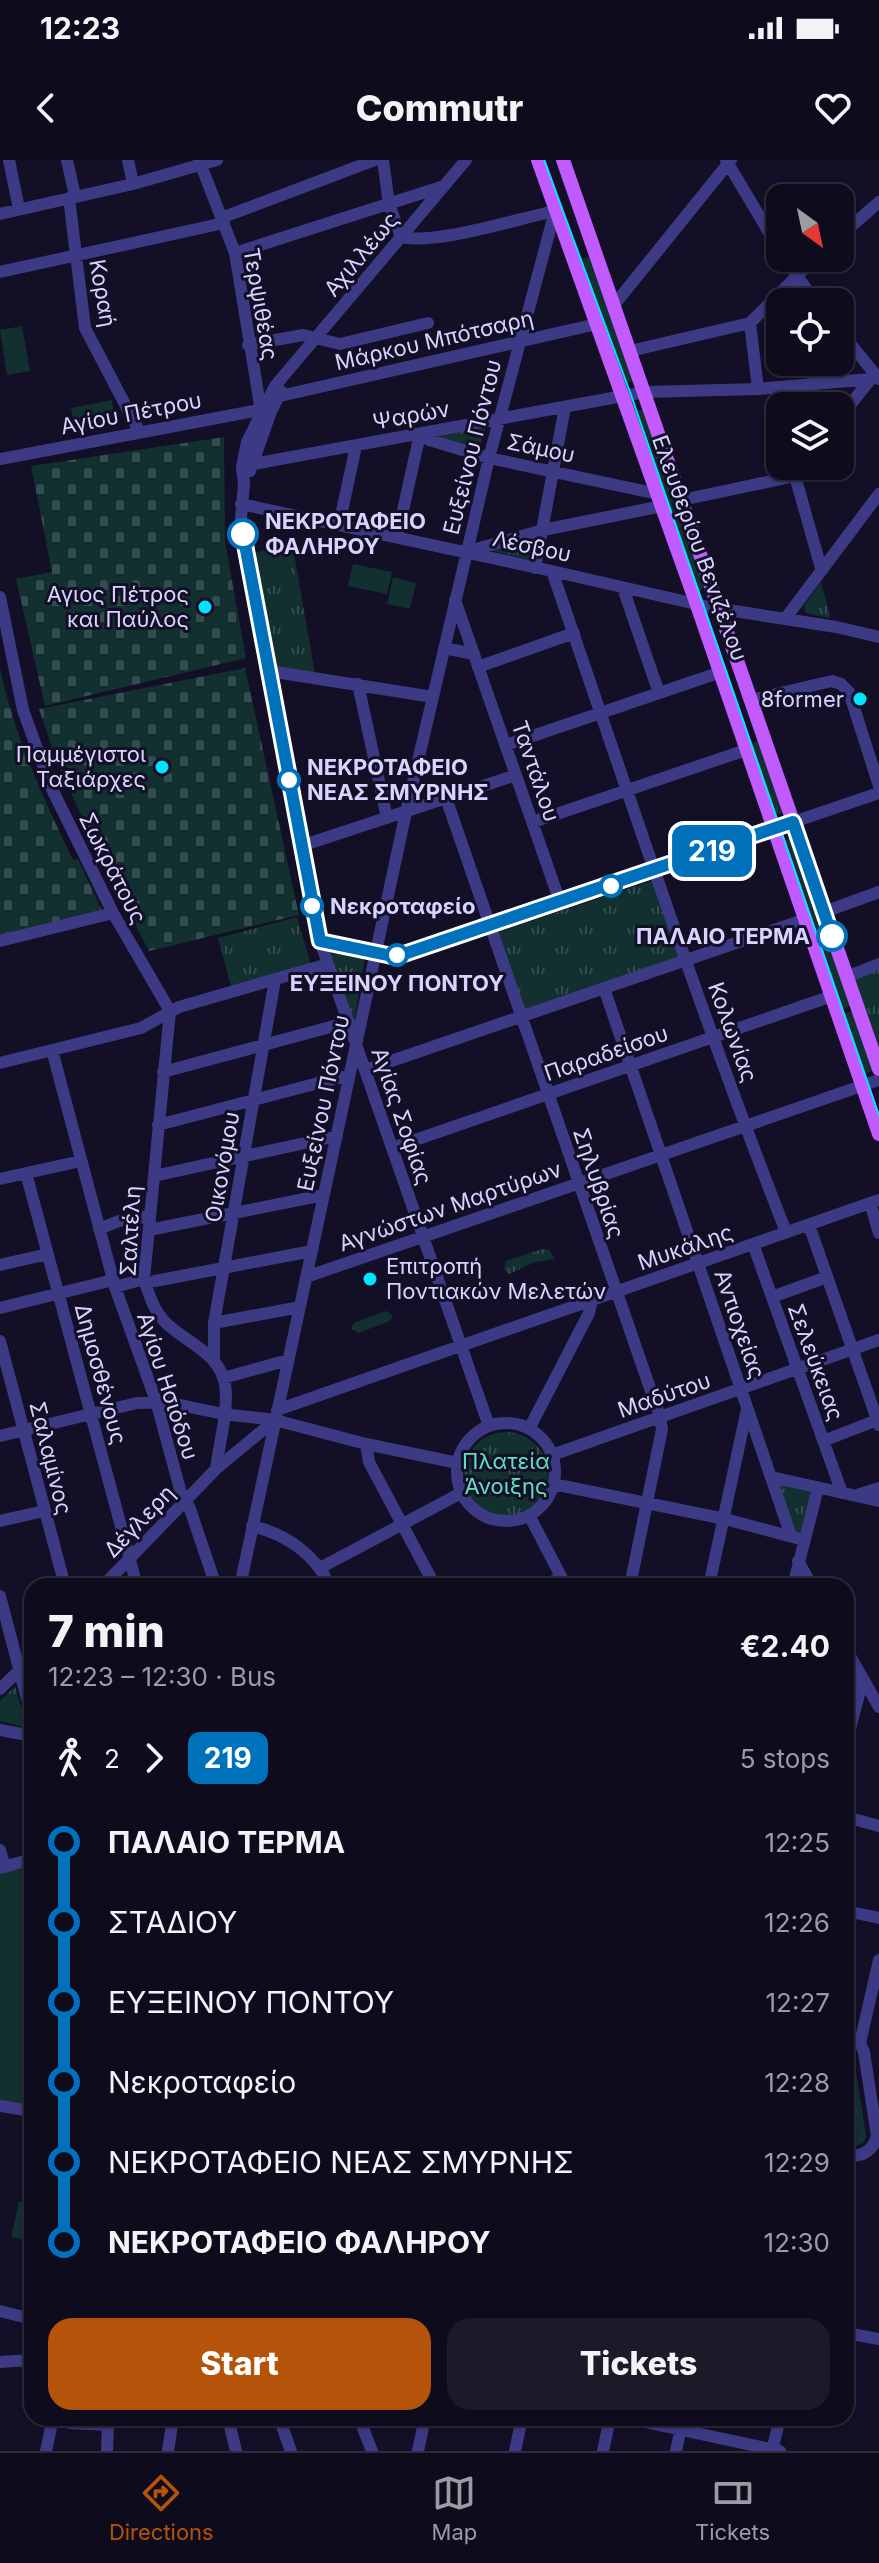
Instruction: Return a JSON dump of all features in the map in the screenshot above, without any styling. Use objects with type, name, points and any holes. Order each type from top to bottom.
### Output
[{"type":"main road","name":"Ελευθερίου Βενιζέλου","points":[[538,160],[721,672],[879,1134]]},
{"type":"main road","name":"Ελευθερίου Βενιζέλου","points":[[563,160],[879,1069]]},
{"type":"street","points":[[9,160],[19,209]]},
{"type":"street","name":"Κοραή","points":[[67,160],[85,328],[139,431]]},
{"type":"street","points":[[128,160],[133,184]]},
{"type":"street","points":[[0,214],[133,184],[217,160]]},
{"type":"street","points":[[0,272],[223,220],[375,160]]},
{"type":"street","points":[[383,160],[389,204],[401,237],[413,240],[437,238],[555,211]]},
{"type":"street","name":"Αχιλλέως","points":[[265,413],[275,386],[466,160]]},
{"type":"street","points":[[614,305],[728,161],[766,227]]},
{"type":"street","name":"Τερψιθέας","points":[[200,163],[235,253],[248,345],[265,413]]},
{"type":"street","points":[[235,253],[444,186]]},
{"type":"street","points":[[854,224],[879,202]]},
{"type":"street","name":"Ευξείνου Πόντου","points":[[242,1578],[357,1046],[371,951],[489,458],[555,211]]},
{"type":"street","points":[[793,272],[805,288]]},
{"type":"street","points":[[630,351],[750,323],[799,272]]},
{"type":"street","points":[[248,345],[303,335],[340,344],[428,323]]},
{"type":"street","points":[[750,323],[758,389]]},
{"type":"street","name":"Μάρκου Μπότσαρη","points":[[280,396],[597,324]]},
{"type":"street","points":[[854,348],[876,376],[854,402]]},
{"type":"street","name":"Αχιλλέως","points":[[265,413],[280,396],[287,374]]},
{"type":"street","name":"Ψαρών","points":[[253,464],[645,392],[758,389],[876,376]]},
{"type":"street","points":[[535,568],[565,407]]},
{"type":"street","name":"Αγίου Πέτρου","points":[[0,459],[139,431],[226,416],[265,413]]},
{"type":"street","name":"Αγίας Σοφίας","points":[[265,413],[247,442],[242,467],[243,534],[320,941],[489,1426]]},
{"type":"street","name":"Αγίας Σοφίας","points":[[244,484],[253,464],[265,413]]},
{"type":"street","points":[[226,416],[242,428],[247,442]]},
{"type":"street","points":[[397,537],[420,434]]},
{"type":"street","name":"Σάμου","points":[[420,434],[429,440],[489,458],[555,471],[660,500]]},
{"type":"street","points":[[339,525],[356,446]]},
{"type":"street","points":[[682,500],[766,479]]},
{"type":"street","points":[[801,480],[821,568]]},
{"type":"street","points":[[785,619],[879,494]]},
{"type":"street","points":[[466,552],[660,500]]},
{"type":"street","name":"Λέσβου","points":[[241,504],[697,605],[879,637]]},
{"type":"street","name":"Κολωνίας","points":[[552,571],[745,1128],[786,1232]]},
{"type":"street","points":[[623,588],[659,693]]},
{"type":"street","name":"Σωκράτους","points":[[0,597],[23,710],[47,776],[113,913],[170,1011]]},
{"type":"street","name":"Ταντάλου","points":[[455,600],[560,902]]},
{"type":"street","points":[[478,667],[574,633]]},
{"type":"street","points":[[444,648],[474,654]]},
{"type":"street","points":[[269,671],[433,697]]},
{"type":"street","points":[[506,745],[721,672]]},
{"type":"street","points":[[751,700],[832,681],[841,684],[849,692],[879,786]]},
{"type":"street","points":[[358,684],[387,818]]},
{"type":"street","points":[[533,822],[746,750]]},
{"type":"street","points":[[301,846],[516,775]]},
{"type":"street","points":[[381,790],[411,793]]},
{"type":"street","points":[[320,941],[401,955],[879,793]]},
{"type":"street","name":"Σηλυβρίας","points":[[446,798],[660,1417],[662,1429],[632,1578]]},
{"type":"street","points":[[824,912],[879,892]]},
{"type":"street","points":[[0,941],[113,913]]},
{"type":"street","points":[[346,1089],[368,1077],[520,1017],[806,919]]},
{"type":"street","points":[[0,1063],[141,1028],[170,1011],[328,964]]},
{"type":"street","points":[[846,977],[879,964]]},
{"type":"street","name":"Οικονόμου","points":[[214,1362],[214,1323],[266,1045],[275,980]]},
{"type":"street","name":"Αντιοχείας","points":[[604,988],[791,1536]]},
{"type":"street","name":"Παραδείσου","points":[[392,1148],[832,996]]},
{"type":"street","name":"Σαλτέλη","points":[[170,1011],[149,1223],[150,1280],[159,1315],[214,1362],[223,1378],[223,1414],[216,1469]]},
{"type":"street","points":[[163,1072],[349,1022]]},
{"type":"street","name":"Αγίου Ησιόδου","points":[[52,1050],[114,1284],[156,1401],[184,1502],[190,1509],[213,1578]]},
{"type":"street","points":[[158,1125],[349,1075]]},
{"type":"street","name":"Αγνώστων Μαρτύρων","points":[[306,1277],[879,1080]]},
{"type":"street","points":[[154,1176],[337,1136]]},
{"type":"street","points":[[0,1179],[81,1161]]},
{"type":"street","name":"Δημοσθένους","points":[[26,1173],[135,1578]]},
{"type":"street","points":[[99,1229],[119,1221],[149,1223],[234,1213],[324,1195]]},
{"type":"street","points":[[874,1202],[879,1233]]},
{"type":"street","name":"Μυκάλης","points":[[276,1415],[461,1346],[874,1202]]},
{"type":"street","points":[[809,1225],[878,1423],[823,1441]]},
{"type":"street","name":"Σελεύκειας","points":[[753,1244],[842,1493]]},
{"type":"street","points":[[0,1308],[59,1293],[312,1251]]},
{"type":"street","points":[[0,1265],[48,1254]]},
{"type":"street","points":[[772,1297],[827,1277]]},
{"type":"street","points":[[529,1429],[589,1313],[592,1300]]},
{"type":"street","points":[[214,1323],[300,1307]]},
{"type":"street","name":"Μαδύτου","points":[[552,1455],[879,1340]]},
{"type":"street","name":"Σαλαμίνος","points":[[0,1341],[63,1578]]},
{"type":"street","points":[[223,1378],[288,1360]]},
{"type":"street","points":[[0,1436],[156,1401],[223,1414],[276,1415],[366,1444],[458,1463]]},
{"type":"street","points":[[711,1578],[747,1406]]},
{"type":"street","name":"Δέγλερη","points":[[111,1578],[216,1469],[276,1415]]},
{"type":"street","points":[[509,1423],[529,1429],[542,1439],[555,1464],[553,1484],[546,1500],[529,1515],[512,1521],[494,1519],[476,1511],[461,1493],[458,1483],[458,1463],[468,1441],[489,1426],[509,1423]]},
{"type":"street","points":[[366,1444],[369,1462],[431,1578]]},
{"type":"street","points":[[771,1477],[879,1501]]},
{"type":"street","points":[[553,1484],[725,1519],[804,1540]]},
{"type":"street","points":[[795,1578],[818,1488]]},
{"type":"street","points":[[857,1495],[879,1488]]},
{"type":"street","points":[[320,1568],[461,1493]]},
{"type":"street","points":[[0,1521],[44,1511]]},
{"type":"street","points":[[529,1515],[561,1578]]},
{"type":"street","points":[[252,1526],[281,1535],[305,1552],[326,1578]]},
{"type":"street","points":[[798,1561],[808,1578]]},
{"type":"street","points":[[0,1596],[24,1689]]},
{"type":"street","points":[[854,1663],[879,1707]]},
{"type":"street","points":[[0,1689],[24,1666]]},
{"type":"street","points":[[854,1713],[863,1679]]},
{"type":"street","points":[[0,1730],[24,1734]]},
{"type":"street","points":[[854,1818],[879,1826]]},
{"type":"street","points":[[0,1850],[2,1867],[24,1861]]},
{"type":"street","points":[[854,1913],[879,1918]]},
{"type":"street","points":[[854,2154],[877,2147],[875,2097],[860,2043],[879,1960]]},
{"type":"street","points":[[854,2040],[860,2043]]},
{"type":"street","points":[[0,2106],[24,2110]]},
{"type":"street","points":[[0,2311],[24,2317]]},
{"type":"street","points":[[854,2334],[879,2339]]},
{"type":"street","points":[[0,2362],[24,2360]]},
{"type":"street","points":[[46,2451],[52,2426]]},
{"type":"street","points":[[107,2451],[109,2426]]},
{"type":"street","points":[[168,2451],[172,2426]]},
{"type":"street","points":[[230,2426],[236,2451]]},
{"type":"street","points":[[282,2426],[291,2451]]},
{"type":"street","points":[[362,2426],[372,2451]]},
{"type":"street","points":[[418,2451],[423,2426]]},
{"type":"street","points":[[515,2451],[520,2426]]},
{"type":"street","points":[[603,2451],[608,2426]]},
{"type":"street","points":[[676,2451],[682,2426]]},
{"type":"street","points":[[689,2426],[775,2450],[779,2426]]},
{"type":"green space","points":[[593,255],[637,380],[624,384],[579,260]]},
{"type":"green space","points":[[22,326],[30,371],[7,375],[0,330]]},
{"type":"green space","points":[[112,400],[116,424],[76,432],[71,408]]},
{"type":"green space","points":[[648,409],[708,582],[697,595],[633,411]]},
{"type":"green space","points":[[486,427],[478,452],[437,436],[439,434]]},
{"type":"green space","points":[[224,437],[225,542],[246,658],[45,706],[16,579],[52,572],[31,466]]},
{"type":"green space","points":[[537,538],[530,560],[484,549]]},
{"type":"green space","points":[[292,542],[315,674],[278,669],[255,553]]},
{"type":"green space","points":[[353,564],[392,572],[387,594],[348,586]]},
{"type":"green space","points":[[393,577],[416,583],[410,609],[387,604]]},
{"type":"green space","points":[[821,582],[829,618],[806,613],[804,606]]},
{"type":"green space","points":[[245,668],[299,915],[149,951],[102,862],[58,764],[39,709]]},
{"type":"green space","points":[[0,669],[22,743],[41,790],[73,860],[78,859],[103,913],[0,935]]},
{"type":"green space","points":[[762,740],[787,811],[773,816],[748,744]]},
{"type":"green space","points":[[797,838],[854,1005],[840,1010],[781,840]]},
{"type":"green space","points":[[654,880],[681,960],[522,1014],[495,933]]},
{"type":"green space","points":[[297,917],[311,965],[232,990],[218,938]]},
{"type":"green space","points":[[331,953],[365,956],[354,1024]]},
{"type":"green space","points":[[879,969],[879,1055],[852,979]]},
{"type":"green space","points":[[856,1010],[877,1069],[862,1075],[841,1015]]},
{"type":"green space","points":[[542,1249],[549,1250],[555,1259],[535,1262],[509,1274],[504,1270],[506,1261]]},
{"type":"green space","points":[[386,1311],[393,1315],[390,1321],[358,1333],[351,1328],[354,1323]]},
{"type":"green space","name":"Πλατεία Άνοιξης","points":[[506,1432],[522,1435],[536,1444],[545,1458],[548,1474],[545,1490],[536,1504],[522,1513],[506,1516],[490,1513],[476,1504],[467,1490],[464,1474],[467,1458],[476,1444],[490,1435]]},
{"type":"green space","points":[[771,1477],[818,1488],[804,1540],[791,1536]]},
{"type":"green space","points":[[15,1686],[24,1727],[0,1721],[0,1701]]},
{"type":"green space","points":[[24,1865],[24,2104],[0,2101],[0,1872]]},
{"type":"green space","points":[[854,2059],[866,2136],[864,2142],[854,2147]]},
{"type":"green space","points":[[19,2201],[24,2202],[24,2240],[11,2237]]},
{"type":"tram line","points":[[544,160],[631,395],[879,1116]]},
{"type":"bus line","name":"219","points":[[243,534],[320,941],[392,956],[401,955],[793,822],[832,936]]},
{"type":"place","name":"ΝΕΚΡΟΤΑΦΕΙΟ ΦΑΛΗΡΟΥ","points":[[243,534]]},
{"type":"place","name":"Αγιος Πέτρος και Παύλος","points":[[205,607]]},
{"type":"place","name":"8former","points":[[860,699]]},
{"type":"place","name":"Παμμέγιστοι Ταξιάρχες","points":[[162,767]]},
{"type":"place","name":"ΝΕΚΡΟΤΑΦΕΙΟ ΝΕΑΣ ΣΜΥΡΝΗΣ","points":[[289,780]]},
{"type":"place","name":"Νεκροταφείο","points":[[312,906]]},
{"type":"place","name":"ΠΑΛΑΙΟ ΤΕΡΜΑ","points":[[832,936]]},
{"type":"place","name":"ΕΥΞΕΙΝΟΥ ΠΟΝΤΟΥ","points":[[397,955]]},
{"type":"place","name":"Επιτροπή Ποντιακών Μελετών","points":[[370,1279]]}]
